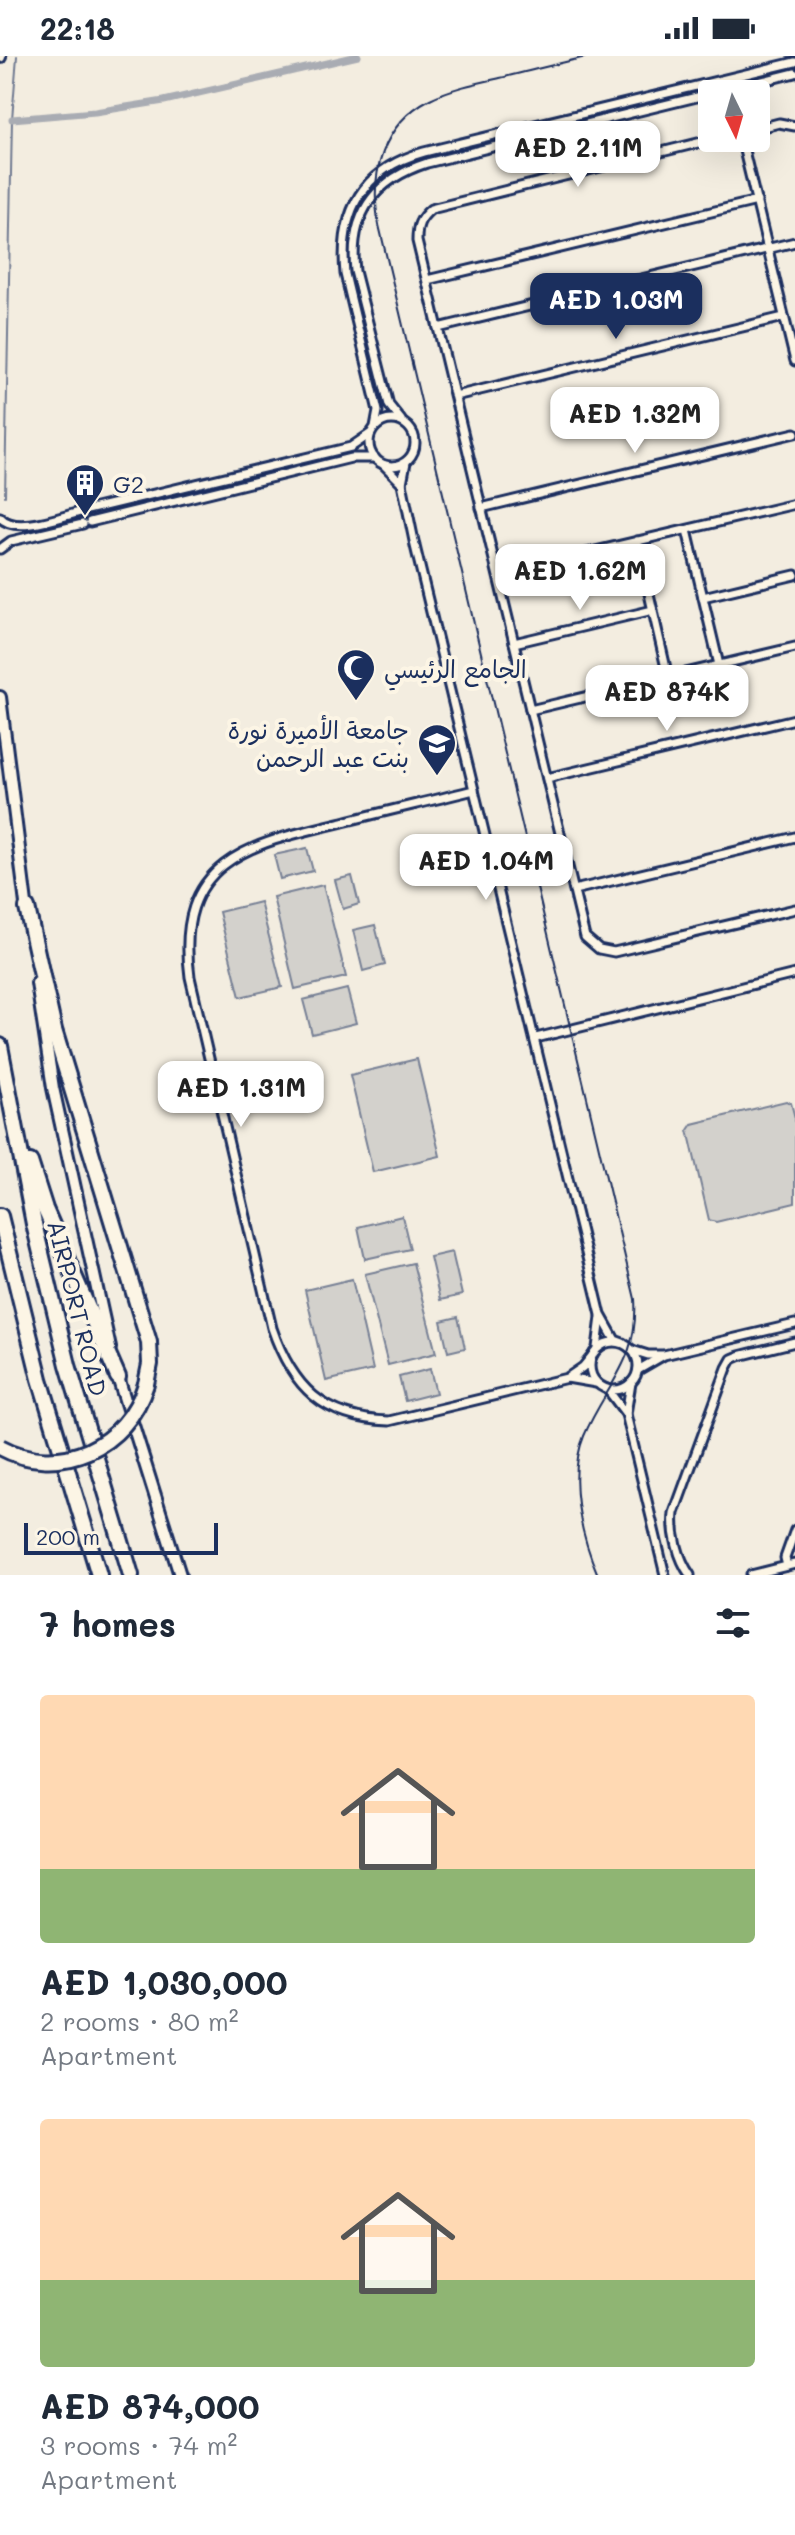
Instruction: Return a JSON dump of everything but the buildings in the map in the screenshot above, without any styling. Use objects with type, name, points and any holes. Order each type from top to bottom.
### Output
[{"type":"highway","points":[[0,1447],[31,1459],[49,1461],[71,1458],[107,1442],[125,1426],[137,1408],[150,1364],[149,1342],[54,1030],[27,908]]},
{"type":"highway","name":"AIRPORT ROAD","points":[[0,1046],[34,1224],[68,1365],[131,1575]]},
{"type":"highway","points":[[9,1095],[45,1209],[118,1377]]},
{"type":"highway","points":[[0,1216],[40,1379],[99,1575]]},
{"type":"main road","points":[[0,697],[53,1088],[118,1377],[180,1575]]},
{"type":"street","points":[[402,483],[378,461],[369,447],[378,411],[343,254],[347,224],[358,196],[386,166],[424,152],[795,62]]},
{"type":"street","points":[[0,549],[11,541],[351,458],[394,466],[406,462],[412,456],[416,442],[411,428],[389,405],[355,271],[358,223],[378,190],[401,173],[427,163],[795,73]]},
{"type":"street","points":[[770,125],[779,123],[795,126]]},
{"type":"street","points":[[698,143],[431,209],[421,217],[417,241],[585,937],[599,949],[614,952],[795,909]]},
{"type":"street","points":[[745,152],[795,361]]},
{"type":"street","points":[[427,280],[757,201]]},
{"type":"street","points":[[438,328],[795,242]]},
{"type":"street","points":[[455,396],[784,317]]},
{"type":"street","points":[[0,517],[5,523],[17,526],[351,447],[386,420],[401,420]]},
{"type":"street","points":[[481,508],[795,433]]},
{"type":"street","points":[[406,462],[402,483],[601,1315],[600,1341],[583,1367],[567,1378],[389,1421],[369,1420],[331,1409],[300,1385],[279,1349],[190,977],[187,935],[197,901],[213,875],[241,852],[303,831],[474,790]]},
{"type":"street","points":[[498,574],[795,504]]},
{"type":"street","points":[[69,514],[73,519],[71,526]]},
{"type":"street","points":[[687,530],[719,665]]},
{"type":"street","points":[[637,541],[668,677]]},
{"type":"street","points":[[703,597],[795,575]]},
{"type":"street","points":[[514,643],[653,610]]},
{"type":"street","points":[[530,710],[795,647]]},
{"type":"street","points":[[547,778],[795,719]]},
{"type":"street","points":[[574,890],[795,837]]},
{"type":"street","points":[[536,1038],[795,974]]},
{"type":"street","points":[[601,1315],[615,1340],[632,1350],[638,1370]]},
{"type":"street","points":[[632,1350],[648,1355],[664,1355],[795,1324]]},
{"type":"street","points":[[690,1575],[683,1563],[674,1531],[674,1513],[727,1368],[732,1359],[739,1356],[795,1342]]},
{"type":"street","points":[[597,1383],[590,1371],[594,1353],[608,1343],[623,1343]]},
{"type":"street","points":[[664,1355],[638,1370],[631,1383],[626,1414],[665,1575]]},
{"type":"street","points":[[567,1378],[597,1383],[607,1389],[626,1414]]},
{"type":"street","points":[[607,1389],[620,1390],[631,1383]]},
{"type":"street","points":[[751,1575],[791,1565],[785,1558],[795,1530]]},
{"type":"shaded area","points":[[307,848],[313,871],[280,879],[274,855]]},
{"type":"shaded area","points":[[352,876],[359,904],[343,909],[335,880]]},
{"type":"shaded area","points":[[323,885],[346,977],[295,989],[273,897]]},
{"type":"shaded area","points":[[260,902],[282,987],[240,997],[219,912]]},
{"type":"shaded area","points":[[375,925],[385,965],[363,971],[353,930]]},
{"type":"shaded area","points":[[347,989],[356,1023],[312,1034],[303,1000]]},
{"type":"shaded area","points":[[417,1059],[440,1156],[373,1172],[350,1075]]},
{"type":"shaded area","points":[[786,1101],[791,1103],[795,1118],[795,1203],[716,1222],[709,1220],[688,1130],[692,1124]]},
{"type":"shaded area","points":[[402,1216],[410,1249],[365,1259],[358,1227]]},
{"type":"shaded area","points":[[452,1252],[462,1295],[440,1300],[430,1257]]},
{"type":"shaded area","points":[[413,1263],[436,1353],[388,1365],[365,1274]]},
{"type":"shaded area","points":[[352,1279],[373,1370],[326,1381],[305,1290]]},
{"type":"shaded area","points":[[458,1317],[465,1348],[448,1352],[441,1321]]},
{"type":"shaded area","points":[[430,1369],[436,1393],[405,1401],[399,1377]]},
{"type":"waterway","points":[[5,496],[12,119],[17,56]]},
{"type":"waterway","points":[[12,119],[95,112],[164,101],[358,56]]},
{"type":"tram line","points":[[590,56],[465,86],[430,99],[414,110],[400,122],[383,153],[378,170],[376,206],[635,1299],[632,1340],[579,1452],[578,1506],[586,1543],[598,1575]]},
{"type":"place","name":"G2","points":[[85,517]]},
{"type":"place","name":"الجامع الرئيسي","points":[[356,702]]},
{"type":"place","name":"جامعة الأميرة نورة بنت عبد الرحمن","points":[[437,777]]}]
